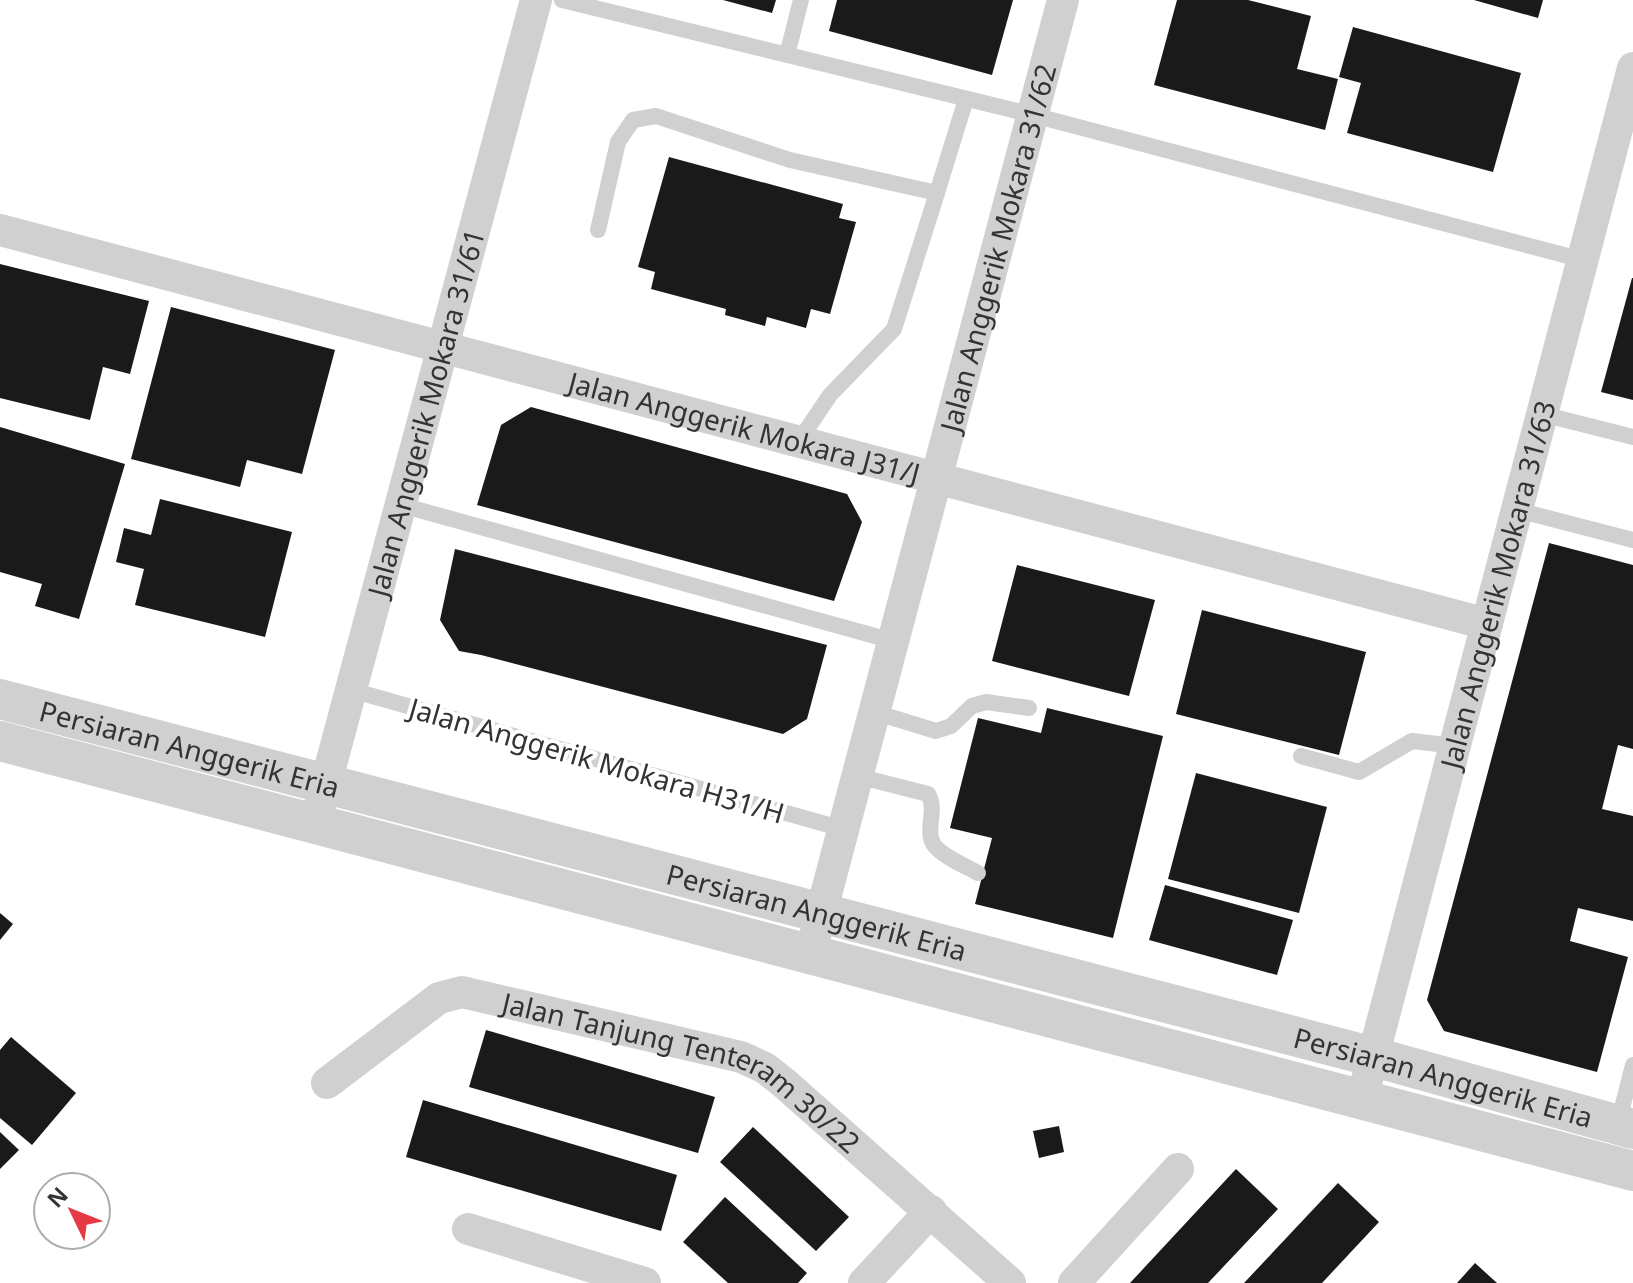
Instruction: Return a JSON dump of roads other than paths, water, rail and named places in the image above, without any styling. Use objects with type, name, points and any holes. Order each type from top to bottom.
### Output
[{"type":"street","name":"Jalan Anggerik Mokara 31/61","points":[[315,824],[536,0]]},
{"type":"street","name":"Jalan Anggerik Mokara 31/62","points":[[811,955],[1063,0]]},
{"type":"street","name":"Jalan Anggerik Mokara 31/63","points":[[1362,1099],[1633,68]]},
{"type":"street","name":"Jalan Anggerik Mokara J31/J","points":[[0,230],[1487,624]]},
{"type":"street","name":"Persiaran Anggerik Eria","points":[[0,699],[1374,1057],[1625,1127]]},
{"type":"street","name":"Persiaran Anggerik Eria","points":[[0,741],[1633,1171]]},
{"type":"street","name":"Jalan Tanjung Tenteram 30/22","points":[[327,1083],[439,998],[462,992],[741,1057],[765,1068],[1010,1283]]},
{"type":"street","points":[[1074,1283],[1178,1169]]},
{"type":"street","points":[[864,1283],[931,1211]]},
{"type":"street","points":[[468,1229],[645,1283]]},
{"type":"lane","points":[[562,0],[1033,115],[1583,260]]},
{"type":"lane","points":[[787,55],[801,0]]},
{"type":"lane","points":[[799,441],[830,395],[894,329],[966,99]]},
{"type":"lane","points":[[598,230],[618,142],[633,120],[656,116],[790,160],[937,193]]},
{"type":"lane","points":[[1542,414],[1633,437]]},
{"type":"lane","points":[[401,505],[893,641]]},
{"type":"lane","points":[[1517,510],[1633,540]]},
{"type":"lane","name":"Jalan Anggerik Mokara H31/H","points":[[351,690],[843,829]]},
{"type":"lane","points":[[874,712],[936,731],[951,726],[972,706],[986,702],[1029,708]]},
{"type":"lane","points":[[1301,756],[1359,772],[1412,741],[1455,746]]},
{"type":"lane","points":[[857,776],[928,794],[934,803],[931,835],[934,845],[978,873]]},
{"type":"lane","points":[[1625,1127],[1633,1065]]}]
